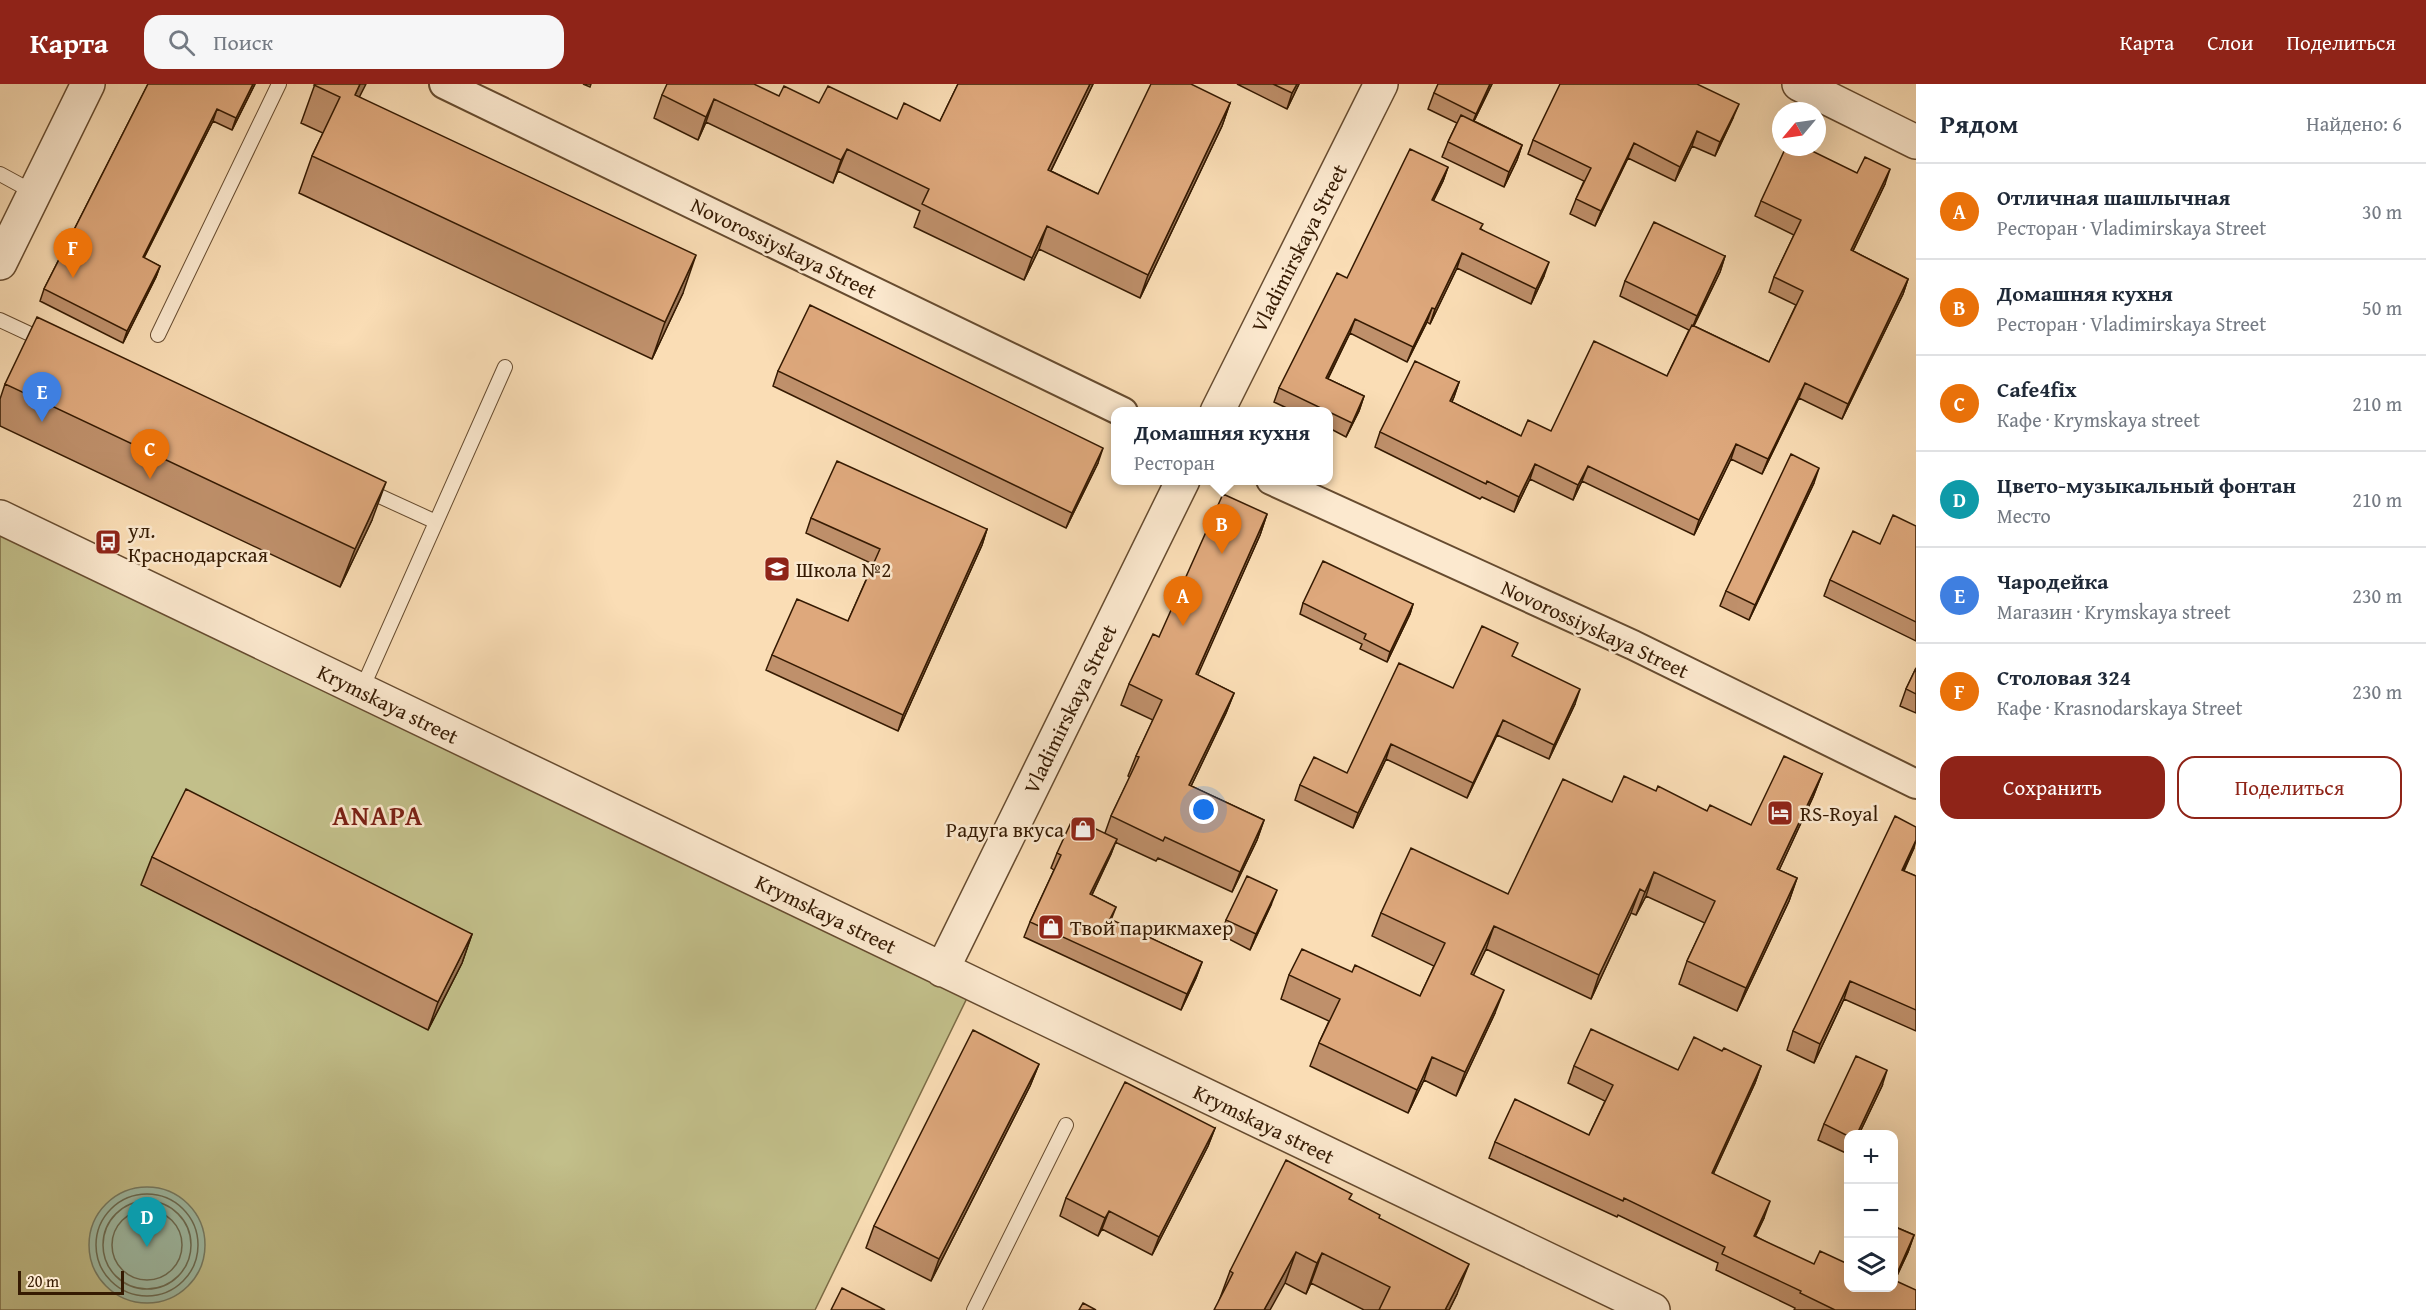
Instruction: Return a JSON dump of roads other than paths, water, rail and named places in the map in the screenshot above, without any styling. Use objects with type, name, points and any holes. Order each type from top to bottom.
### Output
[{"type":"street","points":[[0,263],[88,84]]},
{"type":"street","name":"Novorossiyskaya Street","points":[[444,84],[1115,407]]},
{"type":"street","name":"Vladimirskaya Street","points":[[1219,407],[1382,84]]},
{"type":"street","points":[[1798,84],[1916,142]]},
{"type":"street","name":"Vladimirskaya Street","points":[[942,970],[1181,485]]},
{"type":"street","name":"Novorossiyskaya Street","points":[[1282,485],[1633,645],[1916,784]]},
{"type":"street","name":"Krymskaya street","points":[[0,517],[1653,1310]]},
{"type":"lane","points":[[158,335],[279,84]]},
{"type":"lane","points":[[0,174],[35,193]]},
{"type":"lane","points":[[0,320],[56,346]]},
{"type":"lane","points":[[361,691],[505,368]]},
{"type":"lane","points":[[349,482],[436,522]]},
{"type":"lane","points":[[974,1310],[1066,1125]]},
{"type":"water","points":[[147,1187],[169,1192],[188,1204],[200,1223],[205,1245],[200,1267],[188,1286],[169,1298],[147,1303],[125,1298],[106,1286],[94,1267],[89,1245],[94,1223],[106,1204],[125,1192]]},
{"type":"place","name":"Столовая 324","points":[[73,278]]},
{"type":"place","name":"Чародейка","points":[[42,422]]},
{"type":"place","name":"Cafe4fix","points":[[150,479]]},
{"type":"place","name":"ул. Краснодарская","points":[[108,542]]},
{"type":"place","name":"Домашняя кухня","points":[[1222,554]]},
{"type":"place","name":"Школа №2","points":[[777,569]]},
{"type":"place","name":"Отличная шашлычная","points":[[1183,626]]},
{"type":"place","name":"RS-Royal","points":[[1780,813]]},
{"type":"place","name":"Радуга вкуса","points":[[1083,829]]},
{"type":"place","name":"Твой парикмахер","points":[[1051,927]]},
{"type":"place","name":"Цвето-музыкальный фонтан","points":[[147,1247]]},
{"type":"district","name":"ANAPA","points":[[378,815]]}]
